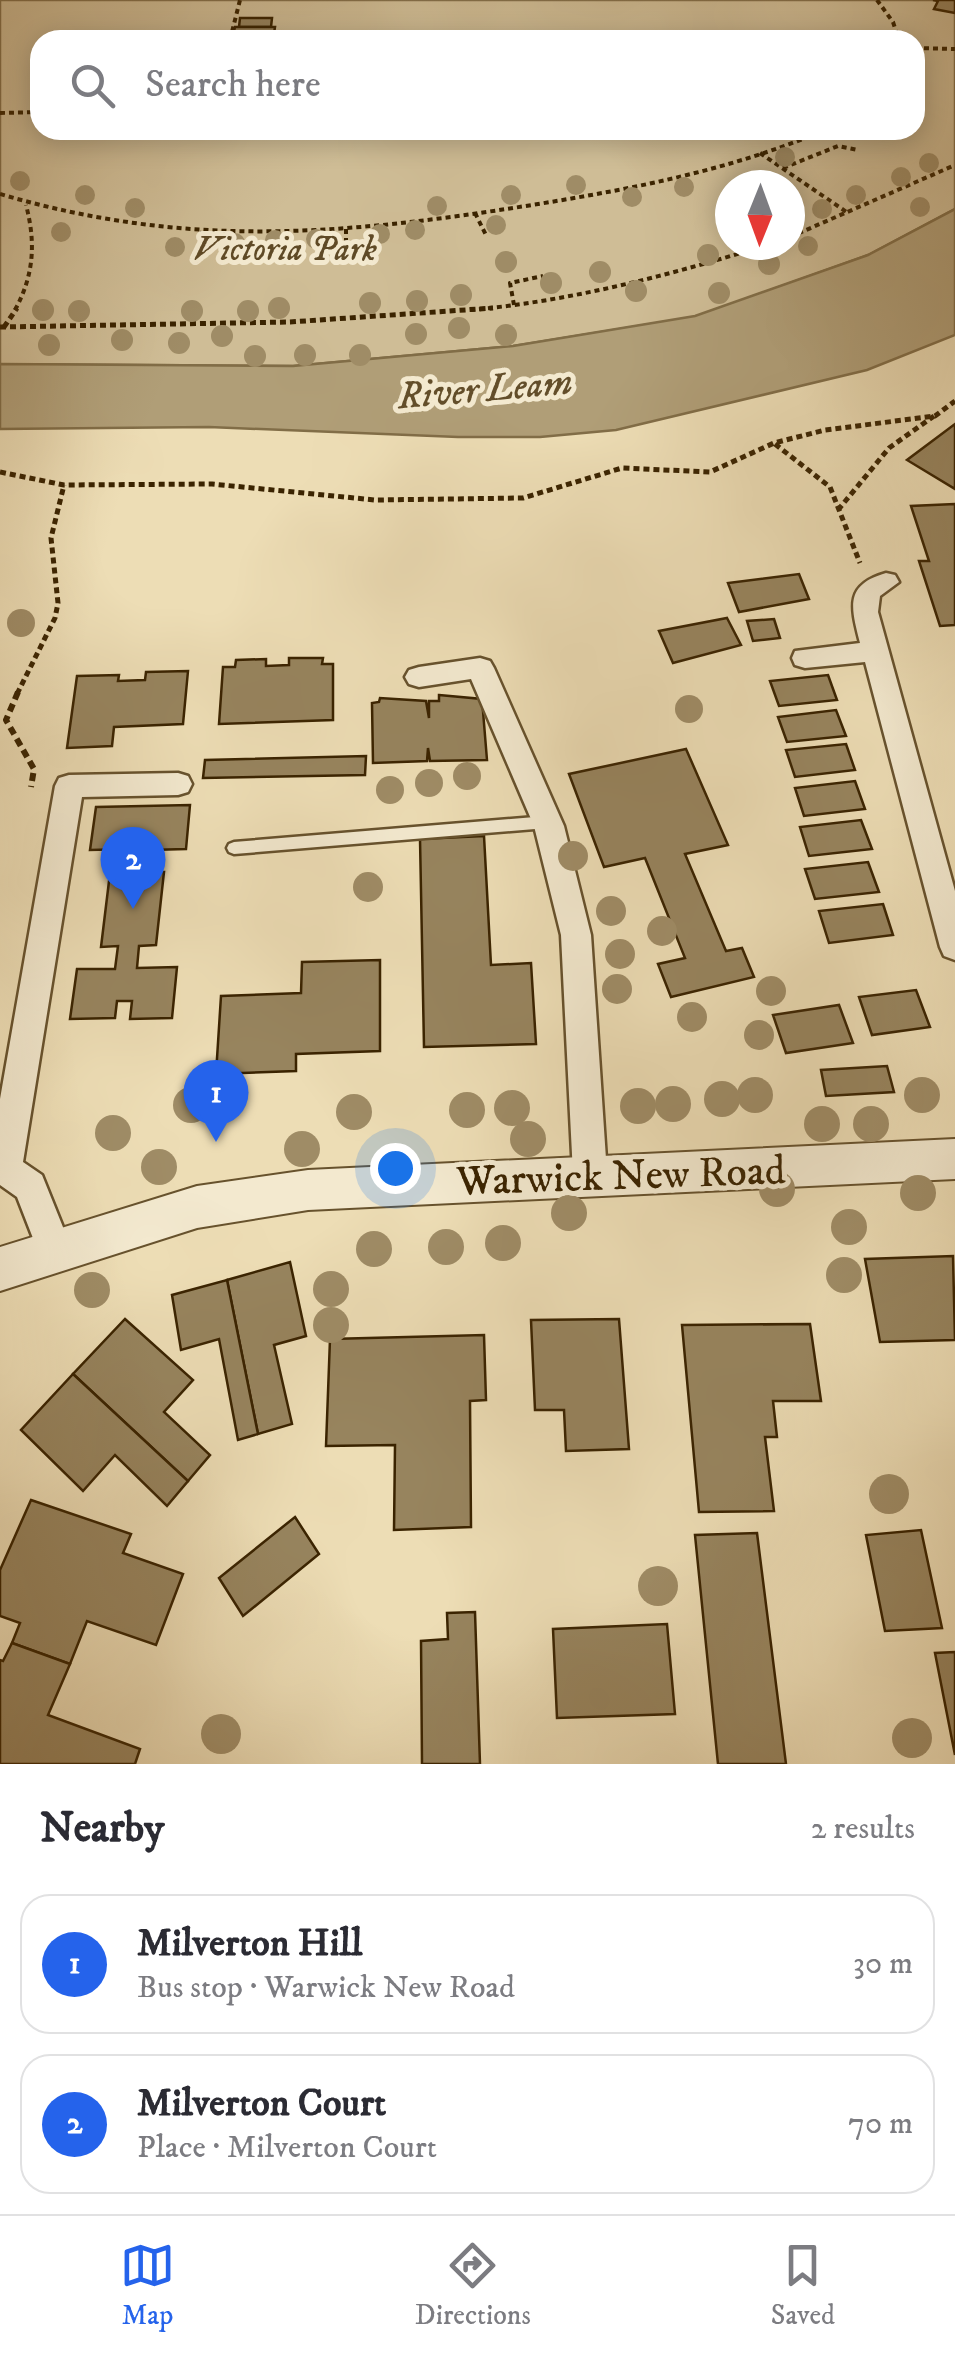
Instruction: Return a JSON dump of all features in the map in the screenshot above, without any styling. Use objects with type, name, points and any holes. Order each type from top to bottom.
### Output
[{"type":"street","points":[[886,582],[868,590],[864,600],[955,947]]},
{"type":"street","points":[[805,658],[875,652]]},
{"type":"street","points":[[418,677],[480,668],[548,822],[576,935],[590,1174]]},
{"type":"street","points":[[56,1252],[30,1186],[2,1167],[69,786],[178,784]]},
{"type":"street","name":"Warwick New Road","points":[[0,1270],[197,1207],[308,1190],[955,1159]]},
{"type":"lane","points":[[234,848],[548,822]]},
{"type":"path","points":[[232,30],[240,0]]},
{"type":"path","points":[[877,0],[896,30]]},
{"type":"path","points":[[925,48],[955,49]]},
{"type":"path","points":[[0,113],[30,112]]},
{"type":"path","points":[[0,194],[104,222],[202,231],[346,229],[476,214],[649,184],[797,140]]},
{"type":"path","points":[[783,168],[838,146],[858,150]]},
{"type":"path","points":[[760,153],[848,214]]},
{"type":"path","points":[[805,230],[955,165]]},
{"type":"path","points":[[2,327],[25,295],[36,259],[26,204]]},
{"type":"path","points":[[476,214],[486,235]]},
{"type":"path","points":[[346,229],[346,244]]},
{"type":"path","points":[[200,250],[202,231]]},
{"type":"path","points":[[2,327],[359,318],[514,305],[675,274],[719,260]]},
{"type":"path","points":[[514,305],[509,281],[543,276]]},
{"type":"path","points":[[838,510],[889,448],[955,401]]},
{"type":"path","points":[[0,472],[64,485],[212,484],[374,500],[523,498],[622,468],[710,472],[774,443],[826,430],[935,416]]},
{"type":"path","points":[[774,443],[830,487],[860,567]]},
{"type":"path","points":[[31,788],[34,769],[6,720],[55,618],[58,602],[51,538],[64,485]]},
{"type":"green space","name":"Victoria Park","points":[[0,0],[955,0],[955,209],[868,255],[695,317],[513,346],[293,366],[0,364]]},
{"type":"water","name":"River Leam","points":[[955,209],[955,335],[867,370],[616,430],[540,437],[458,437],[209,427],[0,429],[0,364],[293,366],[513,346],[695,316],[868,255]]},
{"type":"building","points":[[933,0],[955,0],[955,13],[934,9],[938,1]]},
{"type":"building","points":[[240,18],[272,18],[271,27],[239,27]]},
{"type":"building","points":[[235,27],[275,27],[275,30],[234,30]]},
{"type":"building","points":[[955,424],[955,489],[907,460]]},
{"type":"building","points":[[955,504],[955,625],[940,626],[919,561],[929,561],[911,506]]},
{"type":"building","points":[[799,574],[809,599],[739,612],[728,583]]},
{"type":"building","points":[[727,618],[741,645],[673,663],[659,631]]},
{"type":"building","points":[[774,619],[780,638],[753,641],[747,621]]},
{"type":"building","points":[[289,658],[323,658],[322,664],[333,664],[333,720],[219,724],[223,667],[235,667],[236,660],[266,659],[266,666],[289,665]]},
{"type":"building","points":[[188,671],[183,724],[114,727],[112,746],[67,748],[77,676],[119,675],[118,681],[145,680],[146,672]]},
{"type":"building","points":[[828,675],[837,700],[779,706],[770,681]]},
{"type":"building","points":[[439,695],[482,699],[487,760],[430,761],[428,748],[427,761],[373,763],[372,703],[380,698],[426,701],[429,718],[429,701],[439,701]]},
{"type":"building","points":[[836,710],[846,736],[787,742],[778,717]]},
{"type":"building","points":[[846,744],[855,770],[795,777],[786,750]]},
{"type":"building","points":[[686,749],[728,845],[685,854],[726,951],[742,948],[754,977],[671,997],[658,964],[685,958],[645,858],[604,867],[569,774]]},
{"type":"building","points":[[366,756],[365,775],[203,778],[205,760]]},
{"type":"building","points":[[855,781],[865,809],[804,816],[795,788]]},
{"type":"building","points":[[190,805],[186,849],[150,850],[147,872],[164,872],[156,945],[139,946],[137,968],[177,967],[172,1018],[130,1019],[132,1001],[117,1001],[115,1018],[70,1019],[77,969],[115,969],[118,946],[101,947],[110,873],[126,872],[129,849],[90,850],[96,807]]},
{"type":"building","points":[[861,820],[872,849],[809,856],[800,827]]},
{"type":"building","points":[[484,836],[491,965],[531,963],[536,1044],[424,1047],[420,839]]},
{"type":"building","points":[[868,862],[879,892],[815,899],[805,869]]},
{"type":"building","points":[[883,904],[893,935],[829,943],[819,911]]},
{"type":"building","points":[[380,960],[380,1051],[296,1054],[296,1071],[216,1074],[221,996],[301,993],[302,962]]},
{"type":"building","points":[[916,990],[930,1027],[872,1035],[859,997]]},
{"type":"building","points":[[839,1005],[853,1043],[786,1053],[773,1015]]},
{"type":"building","points":[[887,1066],[894,1092],[826,1096],[821,1070]]},
{"type":"building","points":[[953,1256],[955,1340],[880,1342],[865,1259]]},
{"type":"building","points":[[290,1262],[306,1336],[274,1345],[292,1424],[258,1434],[227,1280]]},
{"type":"building","points":[[227,1280],[258,1434],[238,1440],[219,1339],[181,1350],[172,1295]]},
{"type":"building","points":[[125,1319],[193,1380],[164,1412],[210,1455],[188,1481],[73,1374]]},
{"type":"building","points":[[619,1319],[629,1449],[566,1451],[564,1410],[535,1410],[531,1320]]},
{"type":"building","points":[[810,1324],[821,1401],[773,1401],[777,1437],[765,1437],[774,1511],[699,1512],[682,1325]]},
{"type":"building","points":[[484,1335],[486,1400],[470,1401],[471,1527],[394,1530],[395,1445],[326,1446],[330,1339]]},
{"type":"building","points":[[73,1374],[188,1481],[167,1506],[115,1455],[83,1491],[21,1430]]},
{"type":"building","points":[[31,1500],[131,1534],[123,1553],[183,1574],[156,1645],[87,1621],[70,1664],[12,1643],[20,1623],[0,1616],[0,1570]]},
{"type":"building","points":[[295,1517],[319,1554],[243,1616],[219,1578]]},
{"type":"building","points":[[921,1530],[942,1628],[885,1631],[866,1535]]},
{"type":"building","points":[[757,1533],[786,1764],[718,1764],[695,1535]]},
{"type":"building","points":[[475,1612],[480,1764],[422,1764],[421,1641],[448,1639],[447,1613]]},
{"type":"building","points":[[667,1624],[675,1714],[557,1718],[553,1629]]},
{"type":"building","points":[[12,1643],[70,1664],[48,1715],[140,1749],[135,1764],[0,1764],[0,1660],[3,1661]]},
{"type":"building","points":[[955,1652],[955,1755],[935,1653]]},
{"type":"place","name":"Milverton Court","points":[[133,909]]},
{"type":"place","name":"Milverton Hill","points":[[216,1142]]}]
